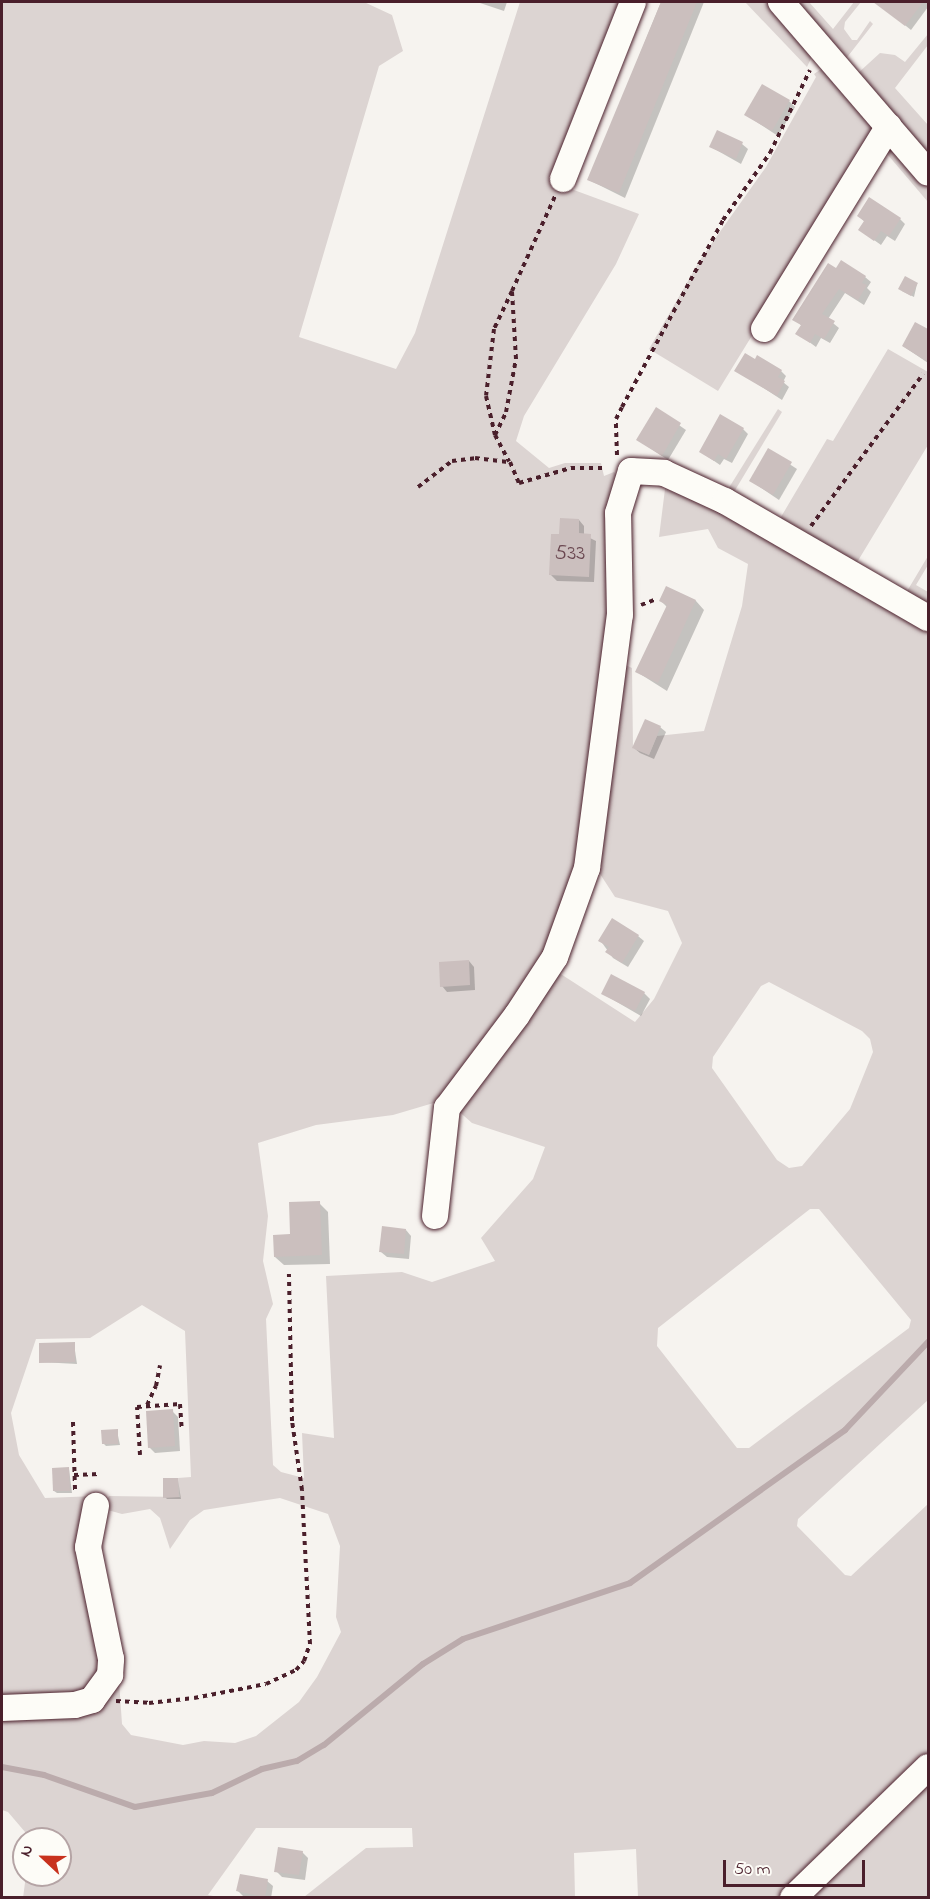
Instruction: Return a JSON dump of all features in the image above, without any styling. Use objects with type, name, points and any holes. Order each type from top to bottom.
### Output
[{"type":"street","points":[[563,179],[633,2]]},
{"type":"street","points":[[781,2],[928,173]]},
{"type":"street","points":[[764,329],[889,126]]},
{"type":"street","points":[[435,1216],[447,1108],[517,1015],[555,957],[587,868],[620,615],[618,513],[631,471],[664,474],[691,484],[928,618]]},
{"type":"street","points":[[2,1708],[75,1705],[92,1700],[103,1689],[111,1659],[88,1547],[96,1506]]},
{"type":"street","points":[[793,1898],[928,1767]]},
{"type":"path","points":[[618,467],[616,419],[728,212],[770,153],[810,70]]},
{"type":"path","points":[[563,179],[494,329],[486,396],[495,435],[519,483],[571,468],[603,468]]},
{"type":"path","points":[[495,435],[506,412],[516,359],[512,291]]},
{"type":"path","points":[[797,543],[923,375]]},
{"type":"path","points":[[418,487],[452,461],[476,458],[510,462]]},
{"type":"path","points":[[103,1689],[111,1700],[123,1703],[194,1698],[266,1683],[296,1670],[304,1661],[310,1644],[302,1490],[292,1421],[289,1274]]},
{"type":"path","points":[[147,1406],[156,1386],[159,1365]]},
{"type":"path","points":[[140,1455],[137,1407],[180,1404],[182,1431]]},
{"type":"path","points":[[73,1422],[75,1490]]},
{"type":"path","points":[[74,1475],[100,1474]]},
{"type":"shaded area","points":[[2,2],[364,2],[392,15],[403,51],[379,66],[299,337],[396,369],[415,333],[520,2],[625,2],[555,183],[639,214],[616,264],[524,416],[516,441],[549,468],[565,463],[601,463],[604,476],[614,472],[621,479],[614,511],[617,615],[609,704],[578,879],[565,922],[542,968],[501,1030],[447,1099],[393,1115],[316,1125],[258,1143],[268,1216],[263,1261],[273,1304],[266,1319],[273,1465],[281,1472],[304,1478],[302,1433],[334,1438],[326,1276],[402,1272],[432,1282],[495,1261],[481,1238],[533,1179],[545,1147],[472,1123],[455,1108],[553,969],[635,1022],[654,999],[682,943],[668,911],[615,897],[593,863],[621,663],[632,668],[633,748],[649,755],[657,736],[704,731],[742,606],[748,564],[718,548],[708,529],[659,537],[666,481],[725,507],[928,624],[928,1400],[798,1519],[797,1526],[845,1575],[851,1576],[928,1504],[928,1755],[878,1800],[784,1897],[638,1897],[636,1849],[574,1853],[575,1897],[304,1897],[366,1848],[413,1847],[412,1828],[256,1828],[208,1895],[218,1897],[23,1898],[24,1887],[72,1887],[72,1827],[21,1827],[8,1812],[2,1810],[2,1713],[77,1710],[104,1696],[115,1667],[93,1550],[96,1519],[109,1496],[180,1497],[178,1478],[191,1477],[185,1331],[142,1305],[90,1338],[36,1339],[11,1413],[19,1455],[45,1498],[96,1496],[87,1517],[83,1549],[106,1661],[99,1687],[87,1696],[73,1701],[2,1704]],"holes":[[[769,982],[862,1031],[870,1039],[873,1052],[850,1109],[802,1166],[789,1168],[777,1160],[712,1068],[713,1057],[761,986]],[[810,1209],[819,1209],[911,1320],[909,1328],[749,1448],[737,1448],[657,1346],[658,1328]],[[280,1498],[328,1514],[340,1546],[336,1617],[341,1632],[317,1677],[299,1702],[256,1736],[235,1743],[204,1741],[183,1745],[131,1735],[122,1724],[118,1666],[96,1554],[97,1531],[104,1509],[122,1514],[150,1509],[160,1518],[170,1549],[190,1520],[204,1510]]]},
{"type":"shaded area","points":[[745,2],[770,2],[814,52],[807,67]]},
{"type":"shaded area","points":[[792,2],[809,2],[833,29],[854,2],[861,2],[845,22],[844,29],[852,40],[857,40],[870,21],[873,24],[845,60]]},
{"type":"shaded area","points":[[928,34],[928,45],[895,88],[928,125],[928,160],[857,74],[880,53],[895,55],[905,62]]},
{"type":"shaded area","points":[[827,65],[877,124],[875,135],[718,391],[649,349],[700,260],[766,167],[816,77],[814,74]]},
{"type":"shaded area","points":[[891,140],[928,185],[928,202],[882,148]]},
{"type":"shaded area","points":[[888,349],[928,372],[928,445],[853,569],[778,522],[827,439],[833,441]]},
{"type":"shaded area","points":[[778,409],[782,412],[731,497],[725,494]]},
{"type":"shaded area","points":[[928,556],[928,565],[916,585],[928,592],[928,613],[903,598]]},
{"type":"shaded area","points":[[928,1779],[928,1897],[805,1898]]},
{"type":"building","points":[[661,2],[697,2],[619,193],[587,180]]},
{"type":"building","points":[[873,2],[923,2],[905,26]]},
{"type":"building","points":[[762,84],[790,100],[772,131],[744,115]]},
{"type":"building","points":[[717,130],[743,142],[736,159],[709,147]]},
{"type":"building","points":[[869,197],[901,218],[889,236],[881,231],[874,241],[858,230],[864,221],[857,216]]},
{"type":"building","points":[[841,260],[866,276],[862,283],[867,285],[858,300],[839,289],[822,314],[835,321],[824,339],[815,334],[810,343],[795,334],[801,325],[792,320],[828,263],[836,268]]},
{"type":"building","points":[[905,276],[918,283],[911,296],[898,289]]},
{"type":"building","points":[[915,322],[928,329],[928,362],[902,346]]},
{"type":"building","points":[[745,353],[755,359],[757,355],[782,370],[778,377],[785,381],[777,396],[734,371]]},
{"type":"building","points":[[656,407],[681,423],[662,456],[636,440]]},
{"type":"building","points":[[720,414],[744,428],[726,459],[718,454],[714,461],[699,452]]},
{"type":"building","points":[[768,448],[792,462],[773,495],[749,481]]},
{"type":"building","points":[[560,518],[579,519],[579,533],[591,534],[589,577],[549,575],[551,534],[559,534]]},
{"type":"building","points":[[666,586],[696,600],[658,683],[635,672],[667,605],[659,601]]},
{"type":"building","points":[[645,719],[661,726],[649,755],[632,748]]},
{"type":"building","points":[[612,918],[639,935],[622,963],[605,952],[609,947],[598,941]]},
{"type":"building","points":[[469,960],[470,985],[440,987],[439,962]]},
{"type":"building","points":[[611,974],[645,992],[635,1011],[601,994]]},
{"type":"building","points":[[320,1201],[322,1255],[274,1257],[273,1235],[290,1234],[289,1202]]},
{"type":"building","points":[[382,1226],[406,1229],[404,1254],[379,1252]]},
{"type":"building","points":[[75,1342],[75,1362],[39,1363],[39,1343]]},
{"type":"building","points":[[173,1409],[175,1446],[148,1448],[146,1411]]},
{"type":"building","points":[[118,1429],[118,1444],[102,1444],[101,1430]]},
{"type":"building","points":[[69,1467],[70,1491],[53,1491],[52,1468]]},
{"type":"building","points":[[163,1478],[178,1478],[179,1497],[163,1498]]},
{"type":"building","points":[[278,1847],[303,1851],[299,1875],[274,1872]]},
{"type":"building","points":[[240,1874],[268,1879],[265,1897],[236,1891]]},
{"type":"waterway","points":[[2,1767],[44,1775],[135,1807],[212,1793],[262,1769],[297,1761],[324,1745],[423,1664],[463,1639],[630,1583],[845,1430],[928,1342]]}]
